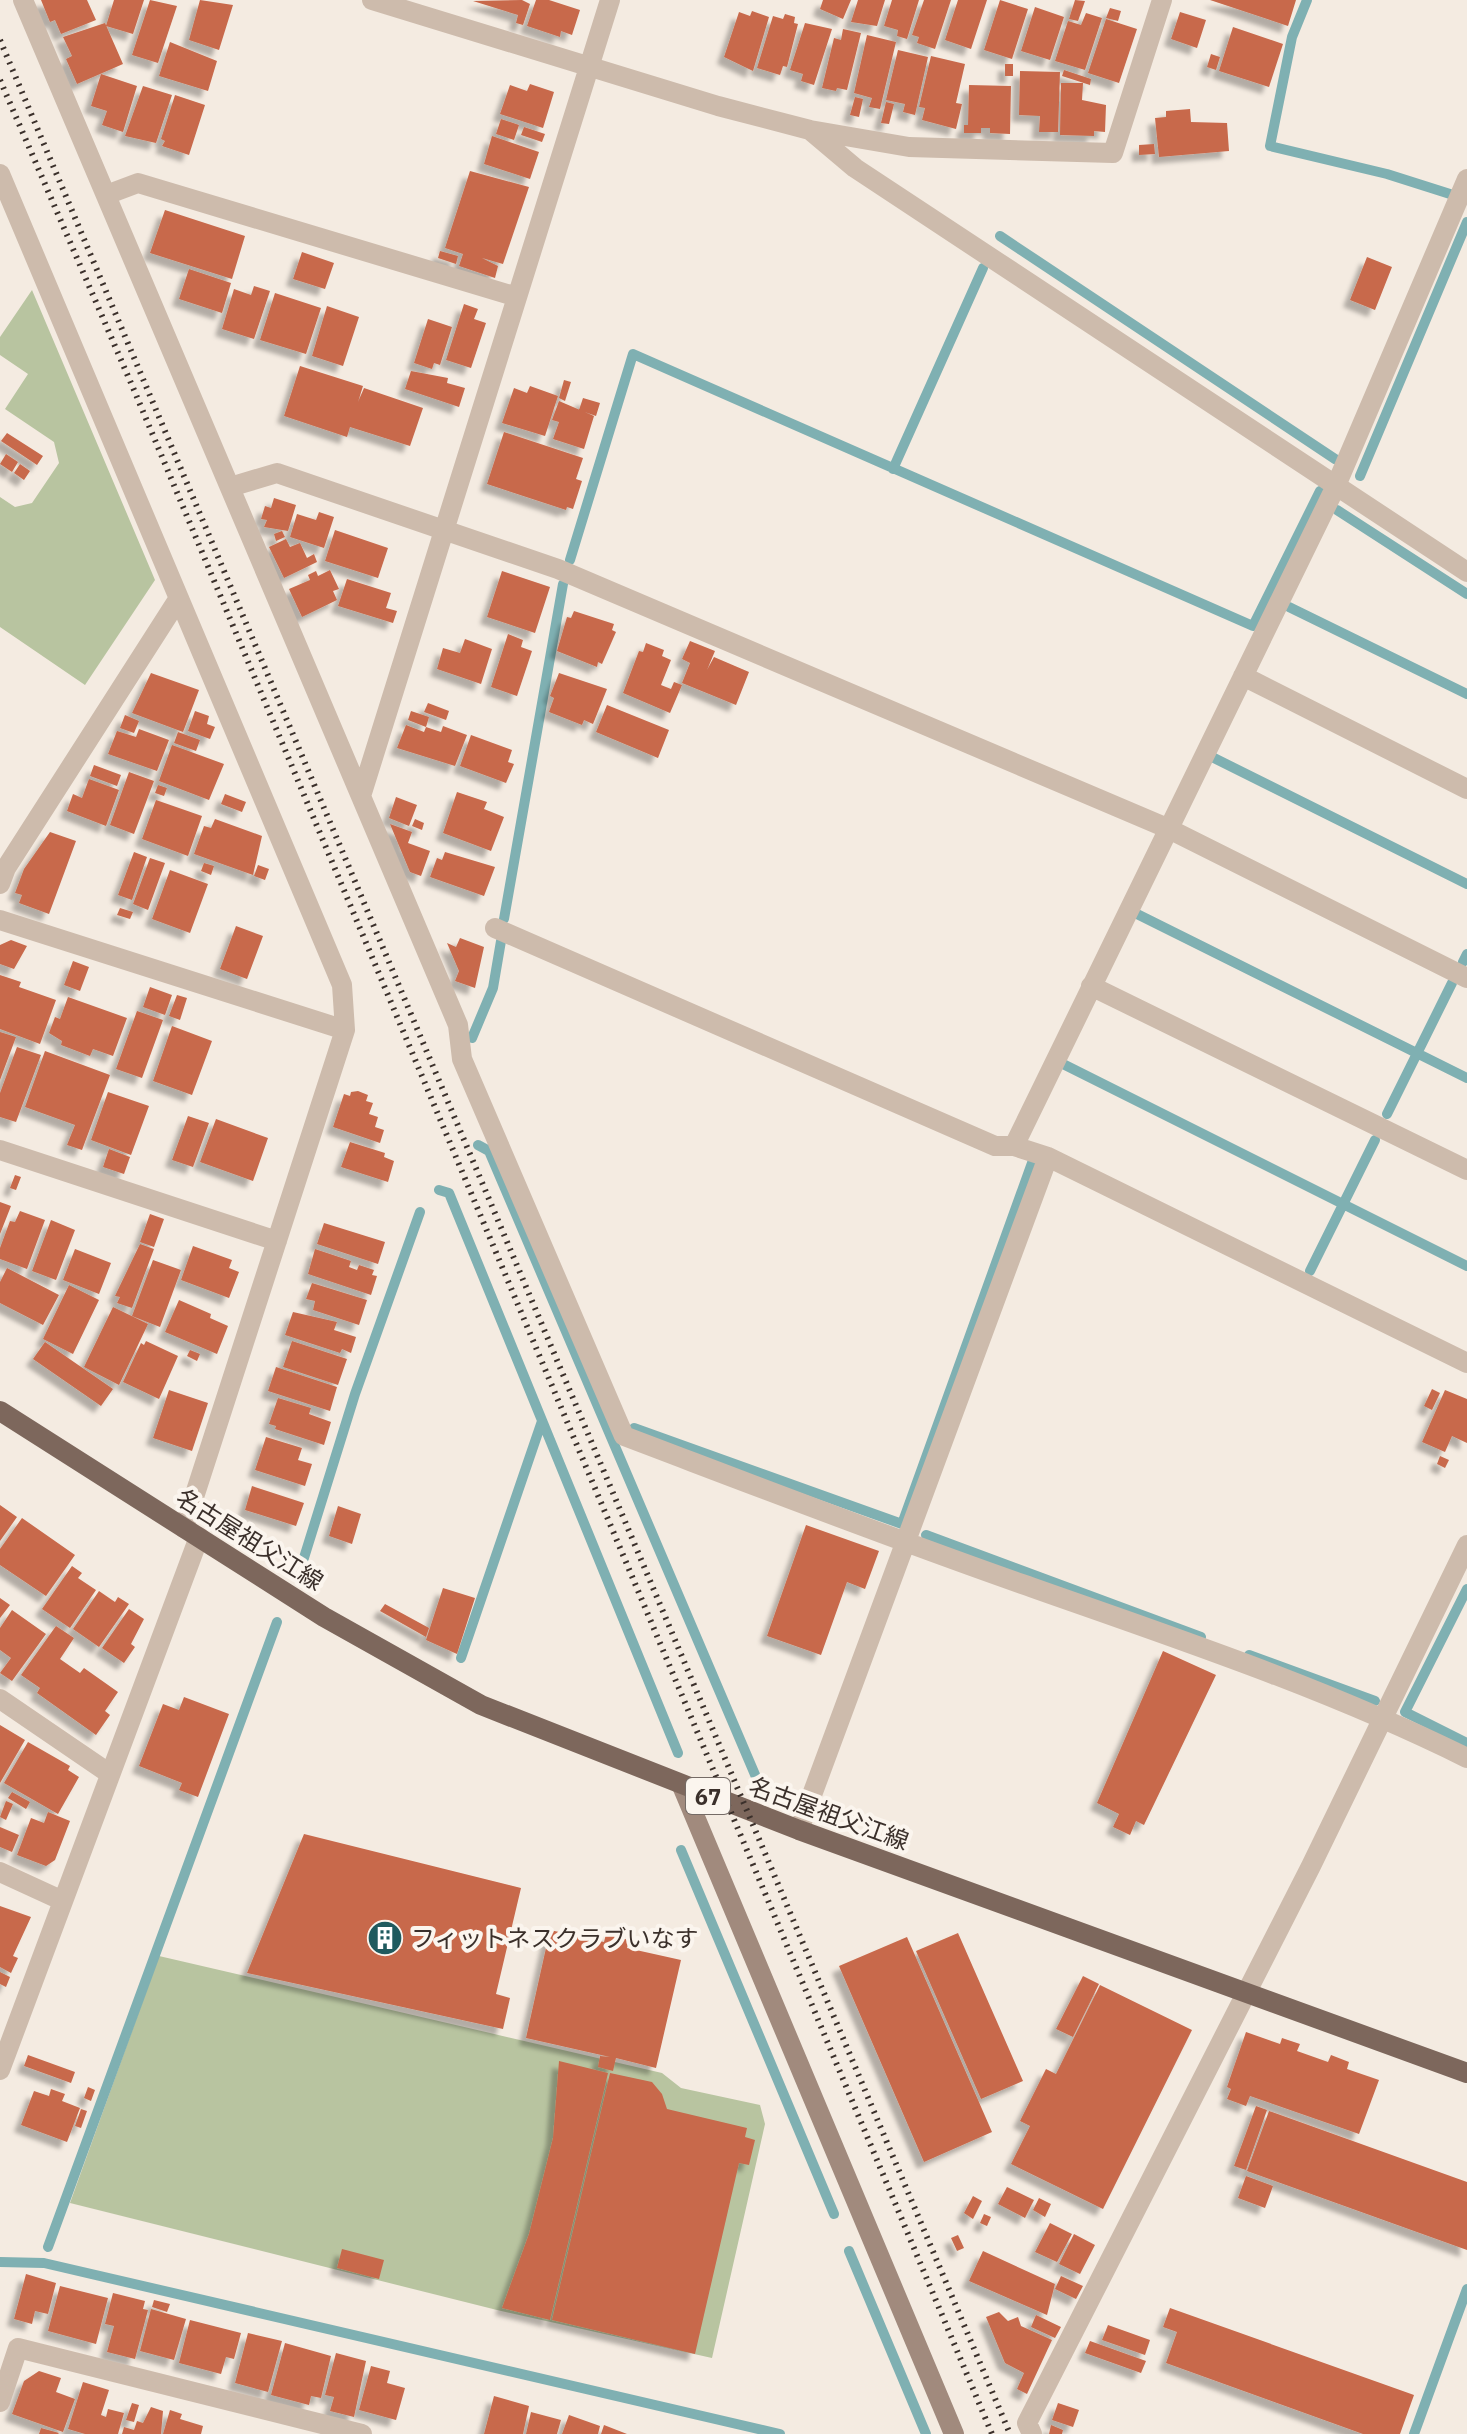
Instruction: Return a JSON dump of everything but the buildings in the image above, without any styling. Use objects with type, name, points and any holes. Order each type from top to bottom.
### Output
[{"type":"main road","name":"名古屋祖父江線","points":[[0,1411],[324,1617],[481,1705],[799,1830],[1467,2073]]},
{"type":"street","points":[[23,0],[458,1025],[462,1059],[624,1436],[904,1542],[1240,1661],[1382,1716],[1467,1758]]},
{"type":"street","points":[[372,0],[589,67],[810,130],[909,147],[1113,153],[1155,2]]},
{"type":"street","points":[[361,796],[610,0]]},
{"type":"street","points":[[810,130],[855,168],[1335,488],[1467,572]]},
{"type":"street","points":[[0,174],[342,985],[345,1030],[277,1241],[191,1532],[110,1774],[0,2068]]},
{"type":"street","points":[[1014,1146],[1335,488],[1467,179]]},
{"type":"street","points":[[106,195],[138,183],[517,297]]},
{"type":"street","points":[[230,487],[277,473],[558,569],[1167,828],[1467,978]]},
{"type":"street","points":[[0,884],[6,868],[179,598]]},
{"type":"street","points":[[1243,676],[1467,789]]},
{"type":"street","points":[[0,920],[345,1030]]},
{"type":"street","points":[[495,928],[995,1146],[1014,1146],[1048,1157],[1467,1363]]},
{"type":"street","points":[[1091,986],[1467,1170]]},
{"type":"street","points":[[0,1150],[277,1241]]},
{"type":"street","points":[[799,1830],[1048,1157]]},
{"type":"street","points":[[1032,2434],[1027,2423],[1244,1992],[1311,1866],[1467,1545]]},
{"type":"street","points":[[0,1699],[110,1774]]},
{"type":"street","points":[[682,1786],[954,2434]]},
{"type":"street","points":[[0,1872],[63,1901]]},
{"type":"street","points":[[0,2402],[18,2348],[362,2434]]},
{"type":"green space","points":[[32,290],[155,580],[85,685],[0,627],[0,497],[15,507],[32,503],[59,463],[54,442],[5,409],[28,374],[0,355],[0,337]]},
{"type":"green space","points":[[159,1956],[662,2073],[681,2088],[760,2105],[765,2124],[712,2358],[497,2310],[70,2203]]},
{"type":"waterway","points":[[1307,0],[1292,37],[1270,146],[1387,174],[1450,194]]},
{"type":"waterway","points":[[1360,476],[1467,222]]},
{"type":"waterway","points":[[1000,236],[1335,459]]},
{"type":"waterway","points":[[893,469],[983,268]]},
{"type":"waterway","points":[[570,560],[633,354],[1253,626],[1320,491]]},
{"type":"waterway","points":[[1337,510],[1467,594]]},
{"type":"waterway","points":[[504,919],[563,584]]},
{"type":"waterway","points":[[1289,607],[1467,694]]},
{"type":"waterway","points":[[1214,758],[1467,884]]},
{"type":"waterway","points":[[1135,913],[1467,1078]]},
{"type":"waterway","points":[[472,1038],[493,988],[501,941]]},
{"type":"waterway","points":[[1463,962],[1467,954]]},
{"type":"waterway","points":[[1387,1114],[1452,983]]},
{"type":"waterway","points":[[1063,1064],[1467,1266]]},
{"type":"waterway","points":[[1310,1271],[1375,1140]]},
{"type":"waterway","points":[[478,1145],[489,1151],[759,1784]]},
{"type":"waterway","points":[[634,1428],[902,1524],[1032,1163]]},
{"type":"waterway","points":[[439,1190],[449,1193],[678,1753]]},
{"type":"waterway","points":[[303,1561],[355,1394],[420,1212]]},
{"type":"waterway","points":[[461,1658],[542,1421]]},
{"type":"waterway","points":[[926,1535],[1201,1637]]},
{"type":"waterway","points":[[1467,1589],[1405,1712],[1467,1743]]},
{"type":"waterway","points":[[48,2247],[277,1622]]},
{"type":"waterway","points":[[1249,1655],[1375,1701]]},
{"type":"waterway","points":[[681,1850],[834,2214]]},
{"type":"waterway","points":[[849,2251],[926,2434]]},
{"type":"waterway","points":[[0,2262],[44,2263],[780,2434]]},
{"type":"waterway","points":[[1414,2434],[1467,2289]]},
{"type":"railway","points":[[0,40],[1010,2434]]},
{"type":"railway","points":[[0,80],[134,390],[992,2434]]},
{"type":"place","name":"フィットネスクラブいなす","points":[[385,1938]]}]
